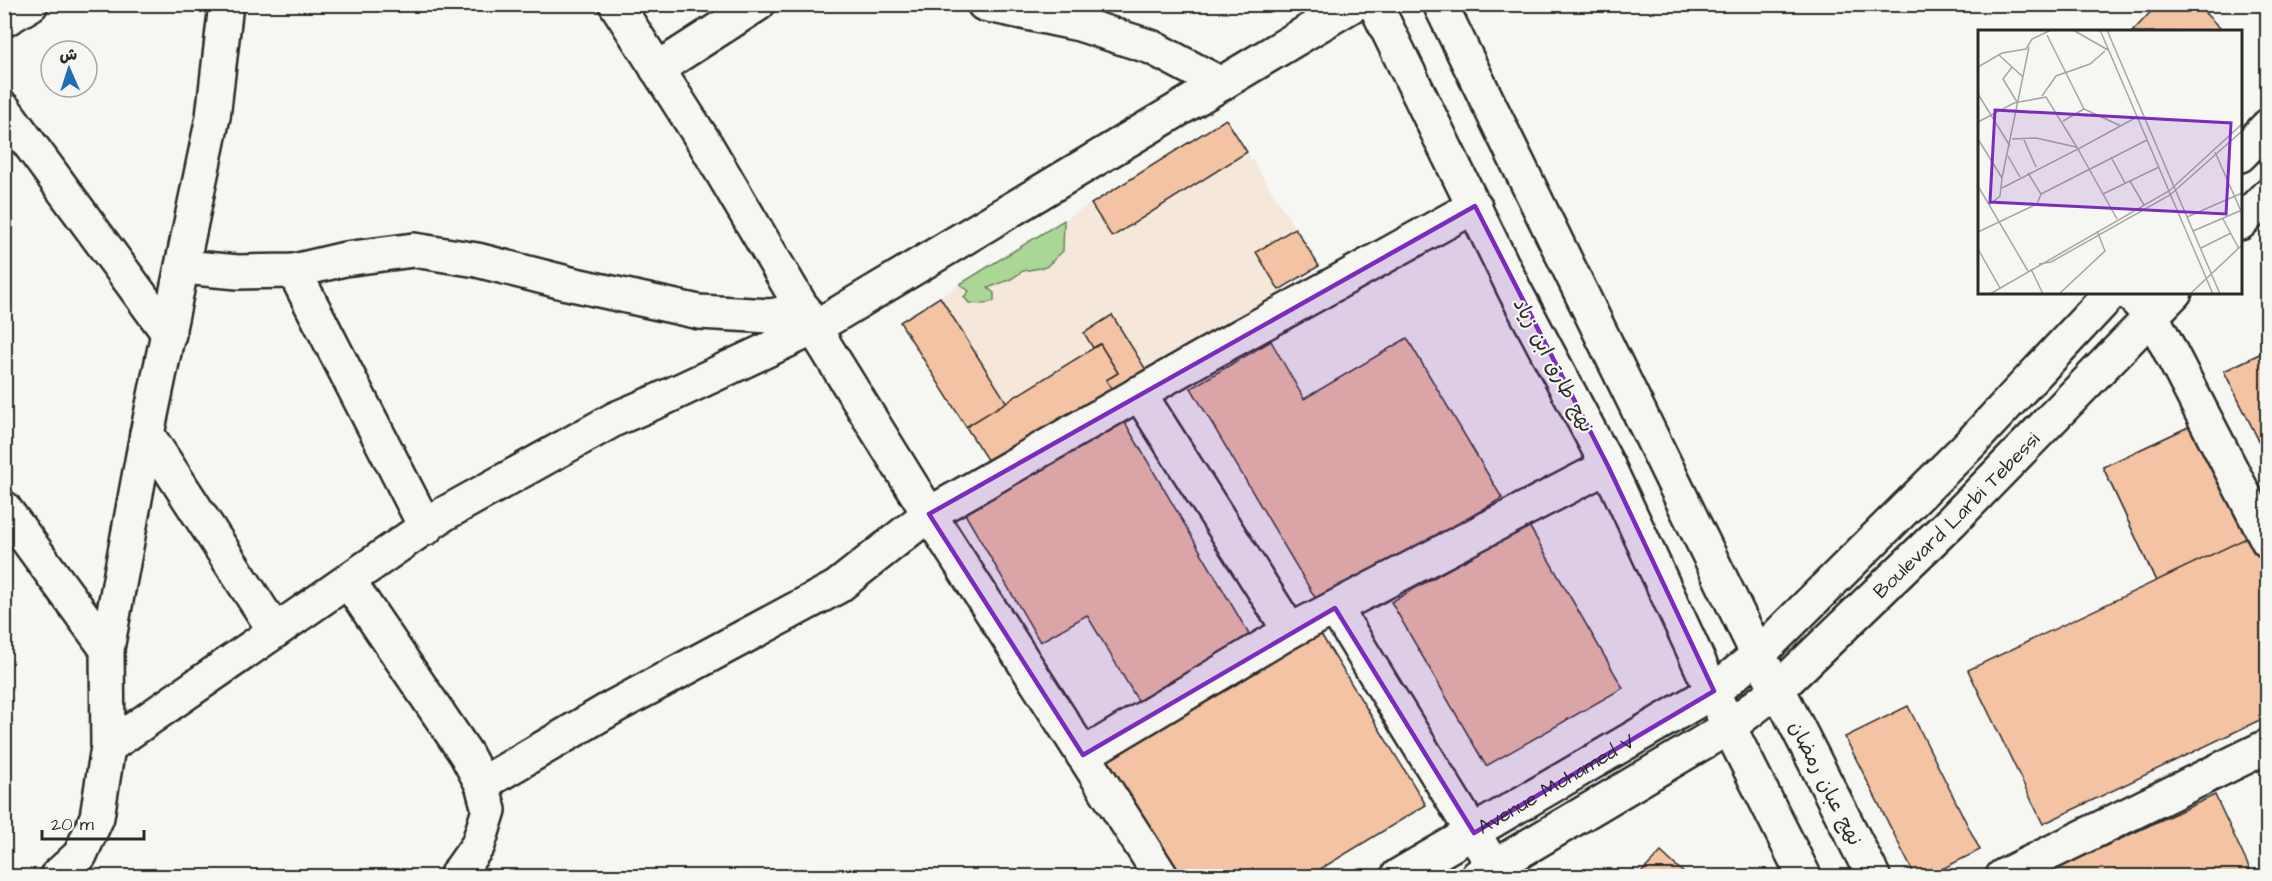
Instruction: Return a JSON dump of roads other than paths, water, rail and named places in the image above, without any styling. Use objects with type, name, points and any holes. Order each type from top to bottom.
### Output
[{"type":"street","points":[[4,20],[31,4]]},
{"type":"street","points":[[57,876],[80,855],[97,817],[108,747],[108,649],[147,434],[213,117],[226,4]]},
{"type":"street","points":[[616,4],[706,145],[929,514],[1161,876]]},
{"type":"street","points":[[657,69],[758,4]]},
{"type":"street","points":[[984,4],[1079,24],[1151,47],[1221,84]]},
{"type":"street","points":[[108,747],[444,514],[615,419],[660,400],[809,318],[1221,84],[1354,4]]},
{"type":"street","name":"نهج طارق ابن زياد","points":[[1375,4],[1515,291],[1608,466],[1729,727]]},
{"type":"street","points":[[1440,4],[1758,655],[1778,688]]},
{"type":"street","points":[[4,109],[169,334]]},
{"type":"street","points":[[2242,154],[2268,126]]},
{"type":"street","points":[[2242,222],[2268,195]]},
{"type":"street","points":[[482,784],[615,706],[837,587],[929,514],[1139,393],[1475,206]]},
{"type":"street","points":[[183,267],[238,272],[294,271],[345,259],[414,250],[477,260],[567,283],[699,312],[809,318]]},
{"type":"street","points":[[294,271],[426,528]]},
{"type":"street","name":"Boulevard Larbi Tebessi","points":[[1714,691],[1758,655],[1971,443],[2110,294]]},
{"type":"street","points":[[2130,294],[2152,316],[2268,541]]},
{"type":"street","name":"Boulevard Larbi Tebessi","points":[[1729,727],[1778,688],[1951,522],[2173,294]]},
{"type":"street","points":[[1139,393],[1290,631]]},
{"type":"street","points":[[147,434],[275,631]]},
{"type":"street","points":[[1083,755],[1290,631],[1608,466]]},
{"type":"street","points":[[4,508],[108,649]]},
{"type":"street","points":[[349,582],[466,754],[482,784],[489,810],[478,844],[456,876]]},
{"type":"street","points":[[1335,608],[1474,833],[1486,872]]},
{"type":"street","name":"نهج عبان رمضان","points":[[1778,688],[1873,876]]},
{"type":"street","name":"Avenue Mohamed V","points":[[1398,876],[1714,691]]},
{"type":"street","points":[[1729,727],[1804,876]]},
{"type":"street","name":"Avenue Mohamed V","points":[[1486,872],[1729,727]]},
{"type":"street","points":[[2002,876],[2268,747]]}]
